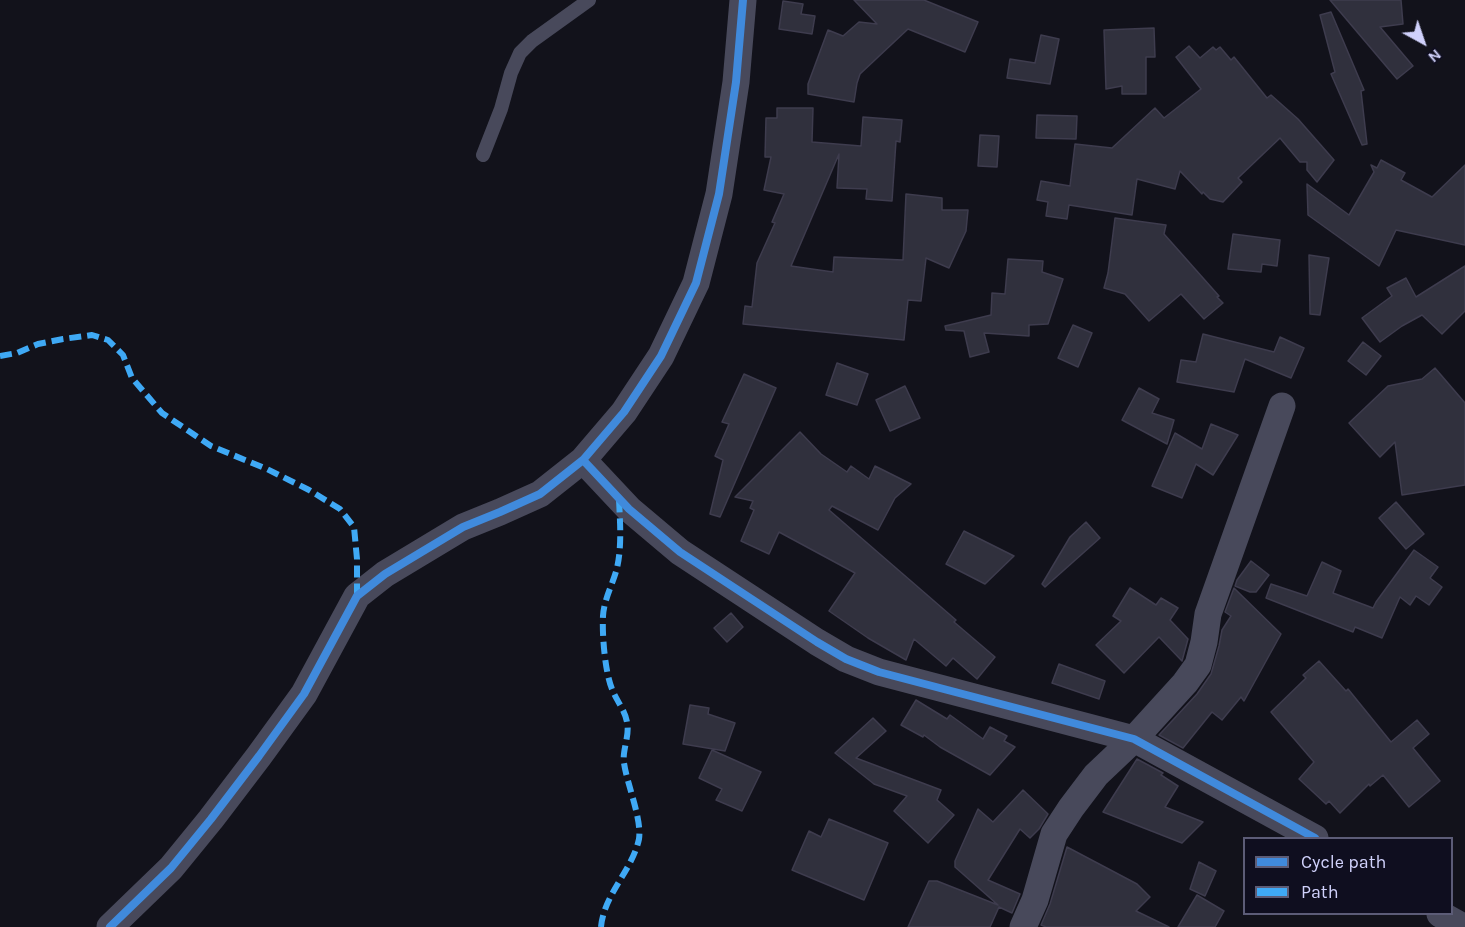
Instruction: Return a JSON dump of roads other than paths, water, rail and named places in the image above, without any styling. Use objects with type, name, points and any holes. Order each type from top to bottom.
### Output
[{"type":"street","points":[[110,927],[171,868],[259,756],[304,694],[357,596],[385,574],[463,527],[540,494],[583,460],[624,412],[661,356],[696,283],[719,194],[736,82],[743,0]]},
{"type":"street","points":[[1023,927],[1035,900],[1054,834],[1071,808],[1096,776],[1134,740],[1185,683],[1197,665],[1204,642],[1208,614],[1282,406]]},
{"type":"street","points":[[583,460],[629,509],[680,552],[816,642],[846,658],[879,672],[1134,740],[1313,837]]},
{"type":"street","points":[[1442,915],[1462,927]]},
{"type":"lane","points":[[483,155],[501,109],[511,72],[520,53],[532,41],[590,0]]}]
